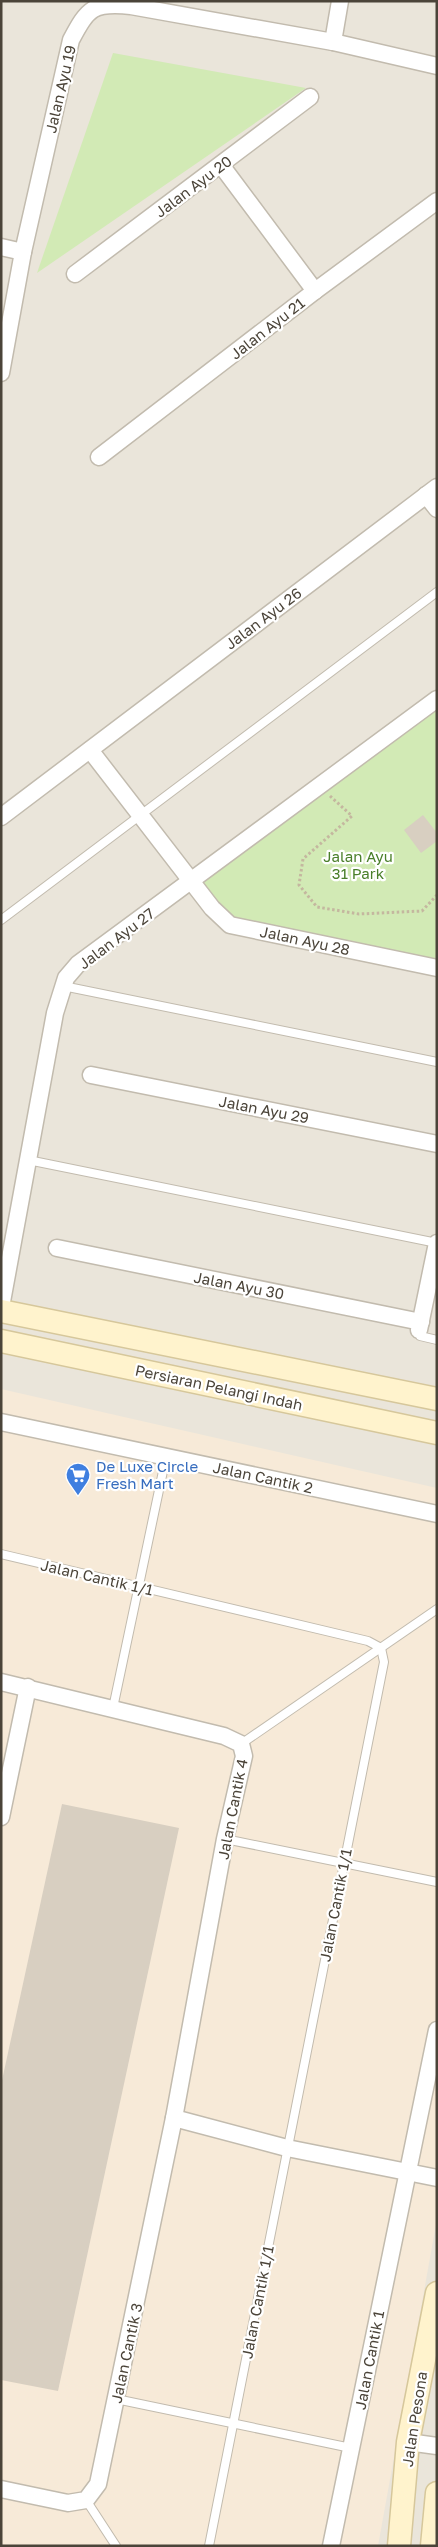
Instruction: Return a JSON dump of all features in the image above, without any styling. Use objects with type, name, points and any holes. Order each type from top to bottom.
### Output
[{"type":"main road","name":"Persiaran Pelangi Indah","points":[[1,1311],[437,1399]]},
{"type":"main road","name":"Persiaran Pelangi Indah","points":[[1,1341],[437,1433]]},
{"type":"main road","name":"Jalan Pesona","points":[[399,2546],[408,2442],[437,2293]]},
{"type":"main road","points":[[432,2546],[437,2493]]},
{"type":"street","points":[[333,42],[340,1]]},
{"type":"street","name":"Jalan Ayu 19","points":[[1,374],[23,252],[71,40],[84,15],[107,3],[333,42],[437,66]]},
{"type":"street","name":"Jalan Ayu 20","points":[[75,274],[310,97]]},
{"type":"street","points":[[221,165],[315,290]]},
{"type":"street","name":"Jalan Ayu 21","points":[[99,457],[315,290],[437,201]]},
{"type":"street","points":[[1,247],[23,252]]},
{"type":"street","points":[[431,491],[437,508]]},
{"type":"street","name":"Jalan Ayu 26","points":[[1,817],[431,491]]},
{"type":"street","name":"Jalan Ayu 27","points":[[1,1308],[56,1013],[66,978],[78,964],[437,699]]},
{"type":"street","points":[[90,750],[192,881]]},
{"type":"street","name":"Jalan Ayu 28","points":[[192,881],[212,908],[230,925],[437,968]]},
{"type":"street","name":"Jalan Ayu 29","points":[[91,1075],[437,1144]]},
{"type":"street","points":[[420,1326],[437,1243]]},
{"type":"street","name":"Jalan Ayu 30","points":[[57,1248],[420,1326]]},
{"type":"street","name":"Jalan Cantik 2","points":[[1,1422],[437,1514]]},
{"type":"street","name":"Jalan Cantik 4","points":[[1,1682],[224,1736],[241,1744],[244,1756],[225,1839],[174,2118]]},
{"type":"street","points":[[1,1817],[28,1687]]},
{"type":"street","points":[[407,2174],[437,2030]]},
{"type":"street","points":[[174,2118],[287,2148],[407,2174],[437,2178]]},
{"type":"street","name":"Jalan Cantik 3","points":[[86,2500],[98,2484],[174,2118]]},
{"type":"street","name":"Jalan Cantik 1","points":[[331,2546],[407,2174]]},
{"type":"street","points":[[408,2442],[437,2446]]},
{"type":"street","points":[[1,2489],[68,2503],[86,2500]]},
{"type":"lane","points":[[1,920],[437,592]]},
{"type":"lane","points":[[63,986],[437,1062]]},
{"type":"lane","points":[[28,1160],[437,1243]]},
{"type":"lane","points":[[420,1326],[420,1336],[437,1340]]},
{"type":"lane","points":[[113,1708],[166,1457]]},
{"type":"lane","name":"Jalan Cantik 1/1","points":[[1,1554],[368,1642],[381,1648],[384,1662],[209,2546]]},
{"type":"lane","points":[[241,1744],[437,1609]]},
{"type":"lane","points":[[225,1839],[437,1882]]},
{"type":"lane","points":[[116,2399],[351,2448]]},
{"type":"lane","points":[[86,2500],[116,2546]]},
{"type":"path","points":[[320,786],[352,816],[303,859],[299,885],[318,907],[360,914],[422,911],[437,895]]},
{"type":"shaded area","points":[[1,1],[437,1],[437,2546],[1,2546]]},
{"type":"shaded area","points":[[1,1389],[437,1488],[437,2219],[378,2546],[1,2546]]},
{"type":"green space","points":[[113,53],[306,88],[37,273]]},
{"type":"green space","name":"Jalan Ayu 31 Park","points":[[437,708],[437,961],[237,920],[218,905],[202,882]]},
{"type":"building","points":[[423,815],[437,833],[437,841],[421,853],[404,830]]},
{"type":"building","points":[[62,1804],[179,1828],[58,2391],[1,2380],[1,2085]]},
{"type":"place","name":"De Luxe Circle Fresh Mart","points":[[78,1496]]}]
